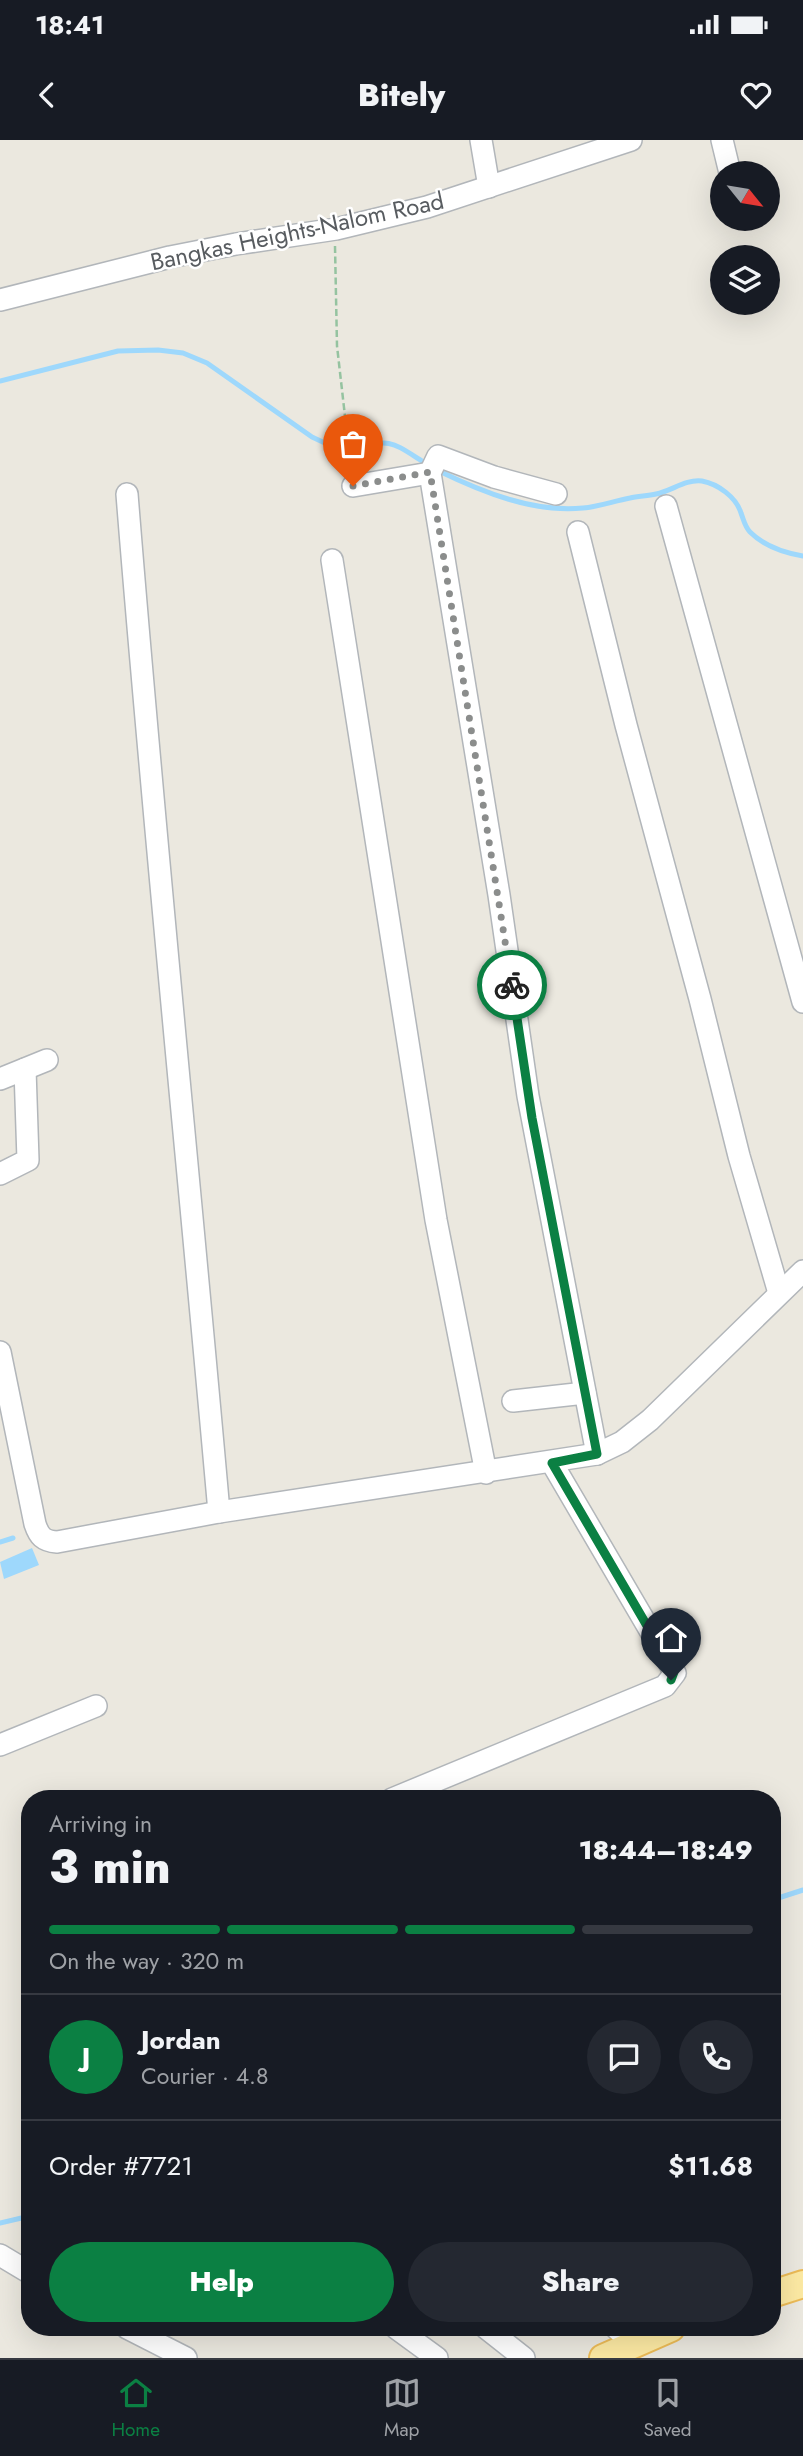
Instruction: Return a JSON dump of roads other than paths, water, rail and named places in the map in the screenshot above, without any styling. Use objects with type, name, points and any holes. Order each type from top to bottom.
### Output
[{"type":"main road","points":[[781,2291],[803,2284]]},
{"type":"main road","points":[[603,2358],[624,2336]]},
{"type":"street","points":[[481,140],[489,187]]},
{"type":"street","name":"Bangkas Heights-Nalom Road","points":[[0,300],[170,257],[335,229],[427,207],[631,140]]},
{"type":"street","points":[[722,140],[727,161]]},
{"type":"street","points":[[555,494],[494,477],[438,456],[430,472],[499,895],[528,1096],[597,1454]]},
{"type":"street","points":[[353,486],[430,472]]},
{"type":"street","points":[[127,494],[172,1022],[219,1512]]},
{"type":"street","points":[[666,506],[803,1002]]},
{"type":"street","points":[[578,532],[626,725],[701,999],[739,1156],[779,1293]]},
{"type":"street","points":[[331,560],[436,1220],[486,1473]]},
{"type":"street","points":[[0,1079],[47,1060]]},
{"type":"street","points":[[0,1174],[28,1160],[25,1069]]},
{"type":"street","points":[[0,1352],[34,1524],[43,1539],[57,1542],[219,1512],[597,1454],[622,1442],[650,1420],[803,1271]]},
{"type":"street","points":[[513,1401],[585,1392]]},
{"type":"street","points":[[415,1790],[665,1686],[671,1680],[674,1672],[552,1463]]},
{"type":"street","points":[[0,1745],[96,1706]]},
{"type":"street","points":[[0,2255],[21,2268]]},
{"type":"street","points":[[143,2336],[186,2358]]},
{"type":"street","points":[[407,2336],[437,2358]]},
{"type":"street","points":[[495,2336],[524,2358]]},
{"type":"water","points":[[32,1548],[39,1565],[4,1579],[0,1562]]},
{"type":"waterway","points":[[0,381],[118,351],[158,350],[183,353],[207,363],[312,437],[346,449]]},
{"type":"waterway","points":[[352,448],[390,444],[422,461]]},
{"type":"waterway","points":[[439,471],[509,499],[565,509],[656,494],[690,482],[702,481],[720,488],[731,497],[739,507],[747,528],[756,537],[775,548],[803,556]]},
{"type":"waterway","points":[[0,1542],[13,1538]]},
{"type":"waterway","points":[[781,1897],[803,1890]]},
{"type":"waterway","points":[[0,2223],[21,2218]]}]
